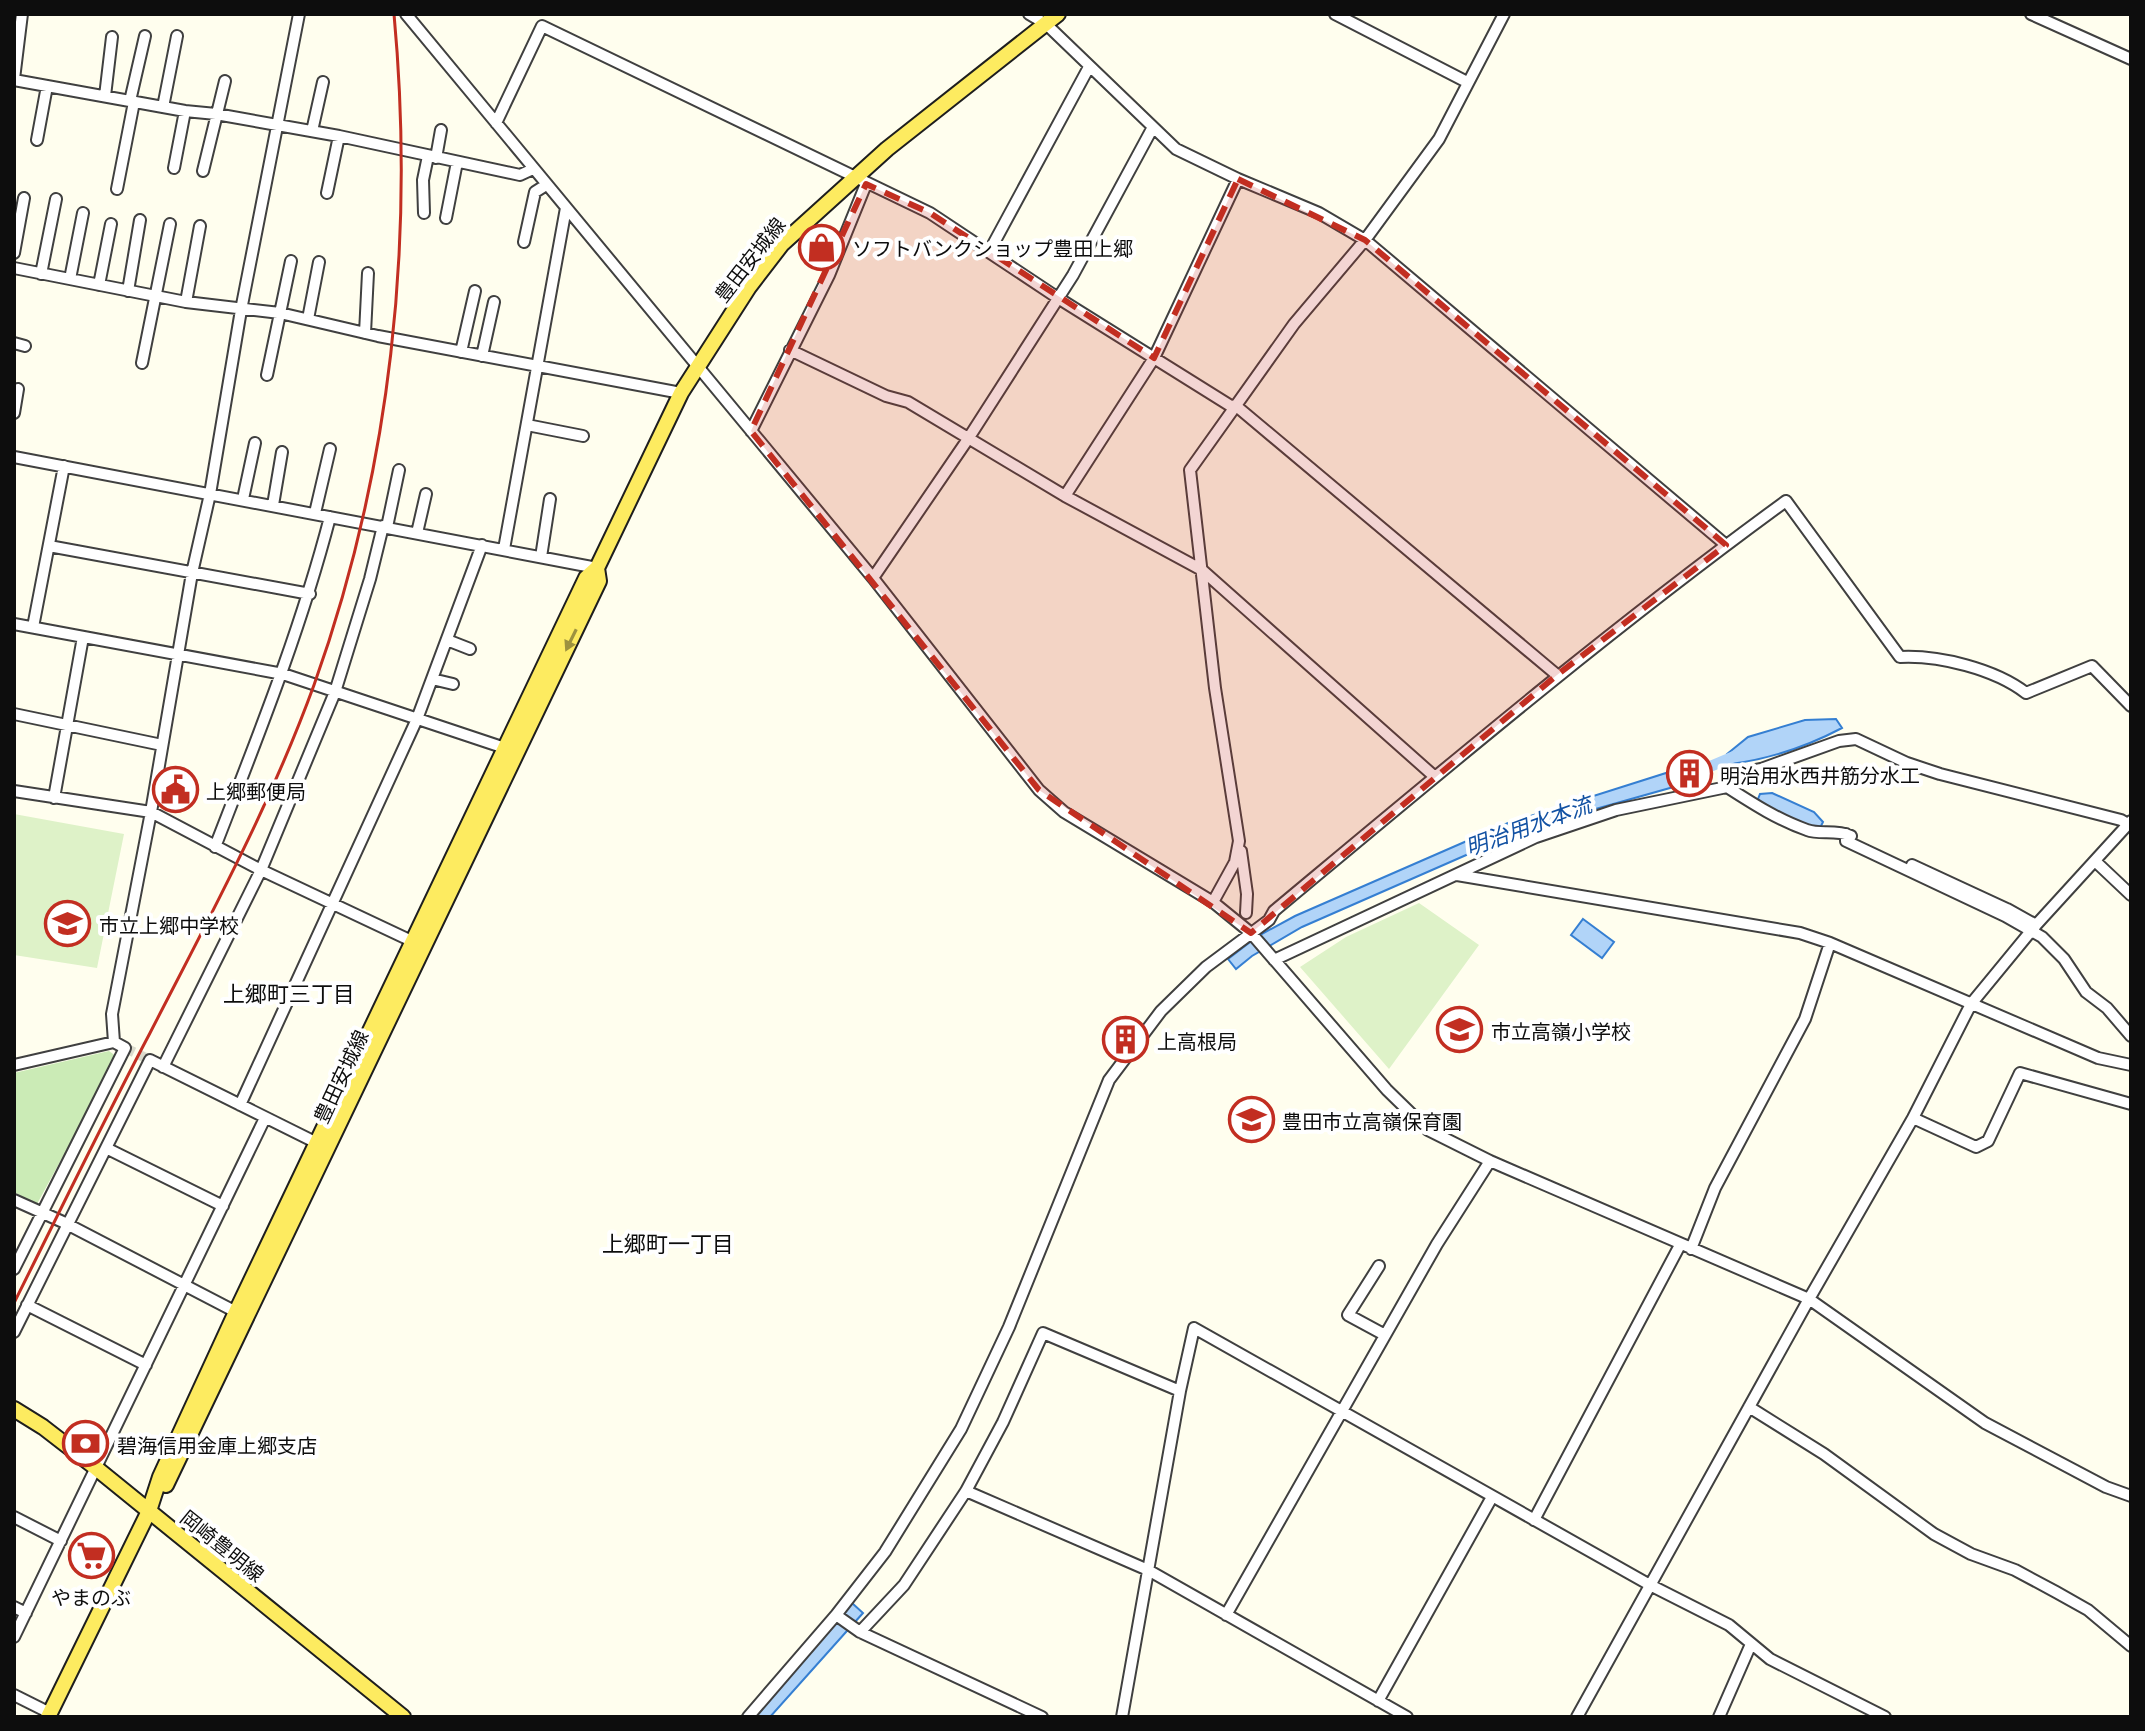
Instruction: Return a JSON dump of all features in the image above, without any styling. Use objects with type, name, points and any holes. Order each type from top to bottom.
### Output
[{"type":"main road","name":"豊田安城線","points":[[49,1715],[149,1511],[167,1484],[242,1315],[510,750],[599,581],[597,568],[681,393],[749,287],[782,244],[1052,19]]},
{"type":"main road","name":"岡崎豊明線","points":[[14,1409],[96,1468],[403,1717]]},
{"type":"street","points":[[22,14],[14,79],[339,136],[520,175],[533,169]]},
{"type":"street","points":[[114,1042],[112,1014],[192,573],[210,494],[241,310],[291,80],[299,14]]},
{"type":"street","points":[[406,14],[873,578],[1030,780],[1050,801],[1213,902],[1253,935],[1387,1090],[1428,1130],[1490,1161],[1809,1299],[1985,1423],[2106,1487],[2131,1496]]},
{"type":"street","points":[[1029,14],[1052,19],[1089,67],[1176,149],[1319,213],[1365,240],[1726,545]]},
{"type":"street","points":[[1335,14],[1467,82]]},
{"type":"street","points":[[1246,913],[1247,894],[1215,688],[1190,470],[1294,324],[1365,240],[1439,139],[1504,14]]},
{"type":"street","points":[[2031,14],[2131,59]]},
{"type":"street","points":[[496,123],[542,26],[930,213],[1058,298],[1234,406],[1557,675]]},
{"type":"street","points":[[117,189],[145,36]]},
{"type":"street","points":[[163,107],[177,36]]},
{"type":"street","points":[[105,96],[112,37]]},
{"type":"street","points":[[989,252],[1089,67]]},
{"type":"street","points":[[203,171],[225,81]]},
{"type":"street","points":[[312,131],[323,82]]},
{"type":"street","points":[[37,140],[47,86]]},
{"type":"street","points":[[174,168],[185,111]]},
{"type":"street","points":[[873,578],[968,439],[1058,298],[1153,127]]},
{"type":"street","points":[[424,213],[423,180],[441,130]]},
{"type":"street","points":[[327,193],[339,136]]},
{"type":"street","points":[[446,218],[457,162]]},
{"type":"street","points":[[1065,496],[1154,358],[1238,179]]},
{"type":"street","points":[[751,431],[829,275],[860,181]]},
{"type":"street","points":[[524,242],[535,192],[546,185]]},
{"type":"street","points":[[14,253],[24,198]]},
{"type":"street","points":[[41,274],[56,199]]},
{"type":"street","points":[[504,549],[566,208]]},
{"type":"street","points":[[70,279],[83,213]]},
{"type":"street","points":[[128,291],[140,220]]},
{"type":"street","points":[[99,285],[111,224]]},
{"type":"street","points":[[142,363],[170,224]]},
{"type":"street","points":[[186,302],[200,226]]},
{"type":"street","points":[[267,375],[291,261]]},
{"type":"street","points":[[308,319],[319,262]]},
{"type":"street","points":[[14,268],[186,302],[280,313],[365,333],[681,393]]},
{"type":"street","points":[[365,333],[368,273]]},
{"type":"street","points":[[461,352],[475,291]]},
{"type":"street","points":[[482,356],[494,302]]},
{"type":"street","points":[[790,350],[886,396],[908,402],[1065,496],[1202,570],[1435,777]]},
{"type":"street","points":[[14,413],[18,389]]},
{"type":"street","points":[[527,425],[583,436]]},
{"type":"street","points":[[243,499],[255,443]]},
{"type":"street","points":[[315,513],[330,449]]},
{"type":"street","points":[[273,505],[282,452]]},
{"type":"street","points":[[14,457],[597,568]]},
{"type":"street","points":[[33,627],[64,466]]},
{"type":"street","points":[[163,1067],[261,870],[335,692],[399,470]]},
{"type":"street","points":[[417,533],[426,494]]},
{"type":"street","points":[[541,557],[550,499]]},
{"type":"street","points":[[748,1717],[838,1617],[885,1552],[961,1429],[1009,1327],[1109,1080],[1161,1011],[1206,967],[1253,935],[1557,675],[1786,501],[1900,657],[1922,656],[1958,663],[2014,684],[2026,693],[2092,666],[2131,706]]},
{"type":"street","points":[[215,847],[283,674],[310,594],[330,517]]},
{"type":"street","points":[[240,1105],[417,719],[482,545]]},
{"type":"street","points":[[49,546],[310,594]]},
{"type":"street","points":[[14,624],[283,674],[510,750]]},
{"type":"street","points":[[54,798],[83,637]]},
{"type":"street","points":[[447,640],[470,649]]},
{"type":"street","points":[[432,679],[453,684]]},
{"type":"street","points":[[14,714],[162,745]]},
{"type":"street","points":[[1274,960],[1536,837],[1667,798],[1727,787],[1740,773],[1761,769],[1839,741],[1856,739],[1929,770],[2130,824],[2034,928],[1971,1004],[1913,1118],[1577,1717]]},
{"type":"street","points":[[1727,787],[1761,809],[1810,832],[1846,834],[1846,841],[2034,928],[2064,959],[2086,992],[2107,1008],[2131,1036]]},
{"type":"street","points":[[14,791],[151,812],[261,870],[418,944]]},
{"type":"street","points":[[1213,902],[1235,862],[1239,841]]},
{"type":"street","points":[[2095,861],[2131,895]]},
{"type":"street","points":[[1457,875],[1800,933],[2098,1058],[2131,1065]]},
{"type":"street","points":[[1534,1520],[1686,1247],[1805,1019],[1830,943]]},
{"type":"street","points":[[14,1065],[114,1042],[125,1048],[14,1269]]},
{"type":"street","points":[[14,1332],[150,1060],[322,1146]]},
{"type":"street","points":[[1913,1118],[1976,1147],[1988,1141],[2020,1073],[2131,1104]]},
{"type":"street","points":[[14,1637],[265,1118]]},
{"type":"street","points":[[106,1148],[223,1206]]},
{"type":"street","points":[[1226,1615],[1437,1244],[1490,1161]]},
{"type":"street","points":[[14,1200],[186,1284],[242,1315]]},
{"type":"street","points":[[1379,1266],[1348,1315],[1385,1335]]},
{"type":"street","points":[[27,1305],[146,1365]]},
{"type":"street","points":[[1122,1717],[1194,1328],[1650,1585],[1729,1625],[1770,1659],[1885,1717]]},
{"type":"street","points":[[856,1630],[904,1585],[966,1491],[1003,1422],[1043,1333],[1180,1391]]},
{"type":"street","points":[[1749,1407],[1824,1454],[1934,1534],[1971,1554],[2015,1570],[2088,1610],[2131,1646]]},
{"type":"street","points":[[966,1491],[1148,1570],[1407,1717]]},
{"type":"street","points":[[1378,1701],[1492,1497]]},
{"type":"street","points":[[14,1517],[61,1541]]},
{"type":"street","points":[[14,1607],[26,1613]]},
{"type":"street","points":[[838,1617],[856,1630],[1042,1717]]},
{"type":"street","points":[[1719,1717],[1751,1644]]},
{"type":"street","points":[[14,1695],[49,1715]]},
{"type":"street","points":[[1011,1717],[1019,1707]]},
{"type":"highlighted area","points":[[1238,179],[1365,240],[1726,545],[1557,675],[1251,933],[1039,790],[751,431],[866,184],[930,213],[1154,358]]},
{"type":"green space","points":[[14,814],[124,834],[97,968],[14,955]]},
{"type":"green space","points":[[1419,903],[1479,945],[1389,1069],[1300,967],[1346,937]]},
{"type":"green space","points":[[109,1051],[117,1057],[37,1204],[14,1192],[14,1073]]},
{"type":"water","points":[[1836,719],[1842,728],[1788,751],[1731,764],[1727,754],[1748,737],[1805,720]]},
{"type":"water","points":[[1672,769],[1677,786],[1532,827],[1302,927],[1236,969],[1228,959],[1258,936],[1295,916],[1508,823]]},
{"type":"water","points":[[1772,793],[1814,812],[1823,822],[1821,826],[1787,819],[1758,799],[1760,794]]},
{"type":"water","points":[[1583,919],[1614,942],[1602,958],[1571,935]]},
{"type":"water","points":[[852,1603],[863,1613],[770,1717],[753,1717]]},
{"type":"waterway","name":"明治用水本流","points":[[1661,782],[1702,770],[1742,753]]},
{"type":"tunnel","points":[[125,1048],[150,1060]]},
{"type":"railway","points":[[14,1303],[258,818],[297,730],[340,604],[362,521],[379,438],[391,354],[401,184],[400,99],[394,14]]},
{"type":"place","name":"ソフトバンクショップ豊田上郷","points":[[821,247]]},
{"type":"place","name":"明治用水西井筋分水工","points":[[1689,774]]},
{"type":"place","name":"上郷郵便局","points":[[175,790]]},
{"type":"place","name":"市立上郷中学校","points":[[68,924]]},
{"type":"place","name":"市立高嶺小学校","points":[[1460,1030]]},
{"type":"place","name":"上高根局","points":[[1126,1040]]},
{"type":"place","name":"豊田市立高嶺保育園","points":[[1251,1120]]},
{"type":"place","name":"碧海信用金庫上郷支店","points":[[86,1444]]},
{"type":"place","name":"やまのぶ","points":[[91,1556]]},
{"type":"district","name":"上郷町三丁目","points":[[289,993]]},
{"type":"district","name":"上郷町一丁目","points":[[668,1243]]}]
